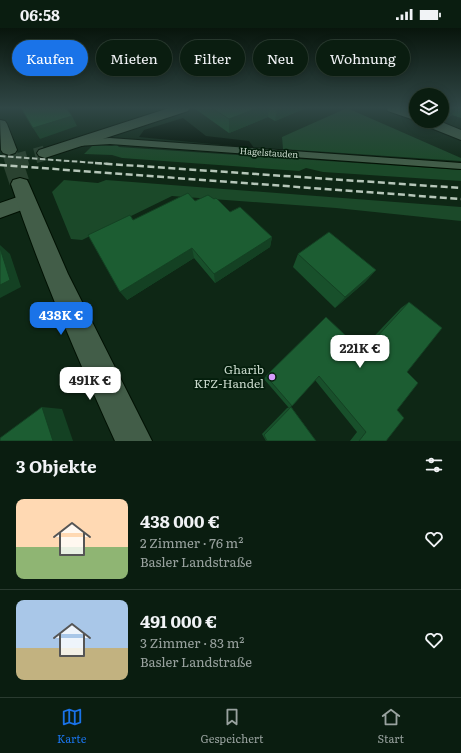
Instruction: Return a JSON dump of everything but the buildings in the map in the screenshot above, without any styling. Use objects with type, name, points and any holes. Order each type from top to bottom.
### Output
[{"type":"street","points":[[1,127],[9,150]]},
{"type":"street","points":[[45,152],[125,127]]},
{"type":"street","points":[[444,128],[461,135]]},
{"type":"street","points":[[0,211],[23,192],[72,313],[134,441]]},
{"type":"lane","name":"Hagelstauden","points":[[77,143],[110,141],[461,166]]},
{"type":"green space","points":[[304,127],[391,127],[461,158],[461,161],[283,149],[282,137]]},
{"type":"green space","points":[[93,145],[117,145],[119,147],[461,170],[461,181],[323,172],[306,168],[299,171],[122,158],[112,155],[84,154]]},
{"type":"green space","points":[[64,180],[98,183],[106,180],[461,207],[461,221],[336,208],[172,196],[82,240],[71,239],[52,192]]},
{"type":"shaded area","points":[[153,127],[195,127],[206,136],[249,141],[254,148],[139,137],[144,130]]},
{"type":"tunnel","points":[[9,150],[13,164]]},
{"type":"tunnel","points":[[13,162],[45,153]]},
{"type":"tunnel","points":[[13,163],[20,184]]},
{"type":"railway","points":[[0,156],[110,164]]},
{"type":"railway","points":[[95,163],[461,188]]},
{"type":"railway","points":[[0,165],[461,199]]},
{"type":"place","name":"Gharib KFZ-Handel","points":[[272,377]]}]
